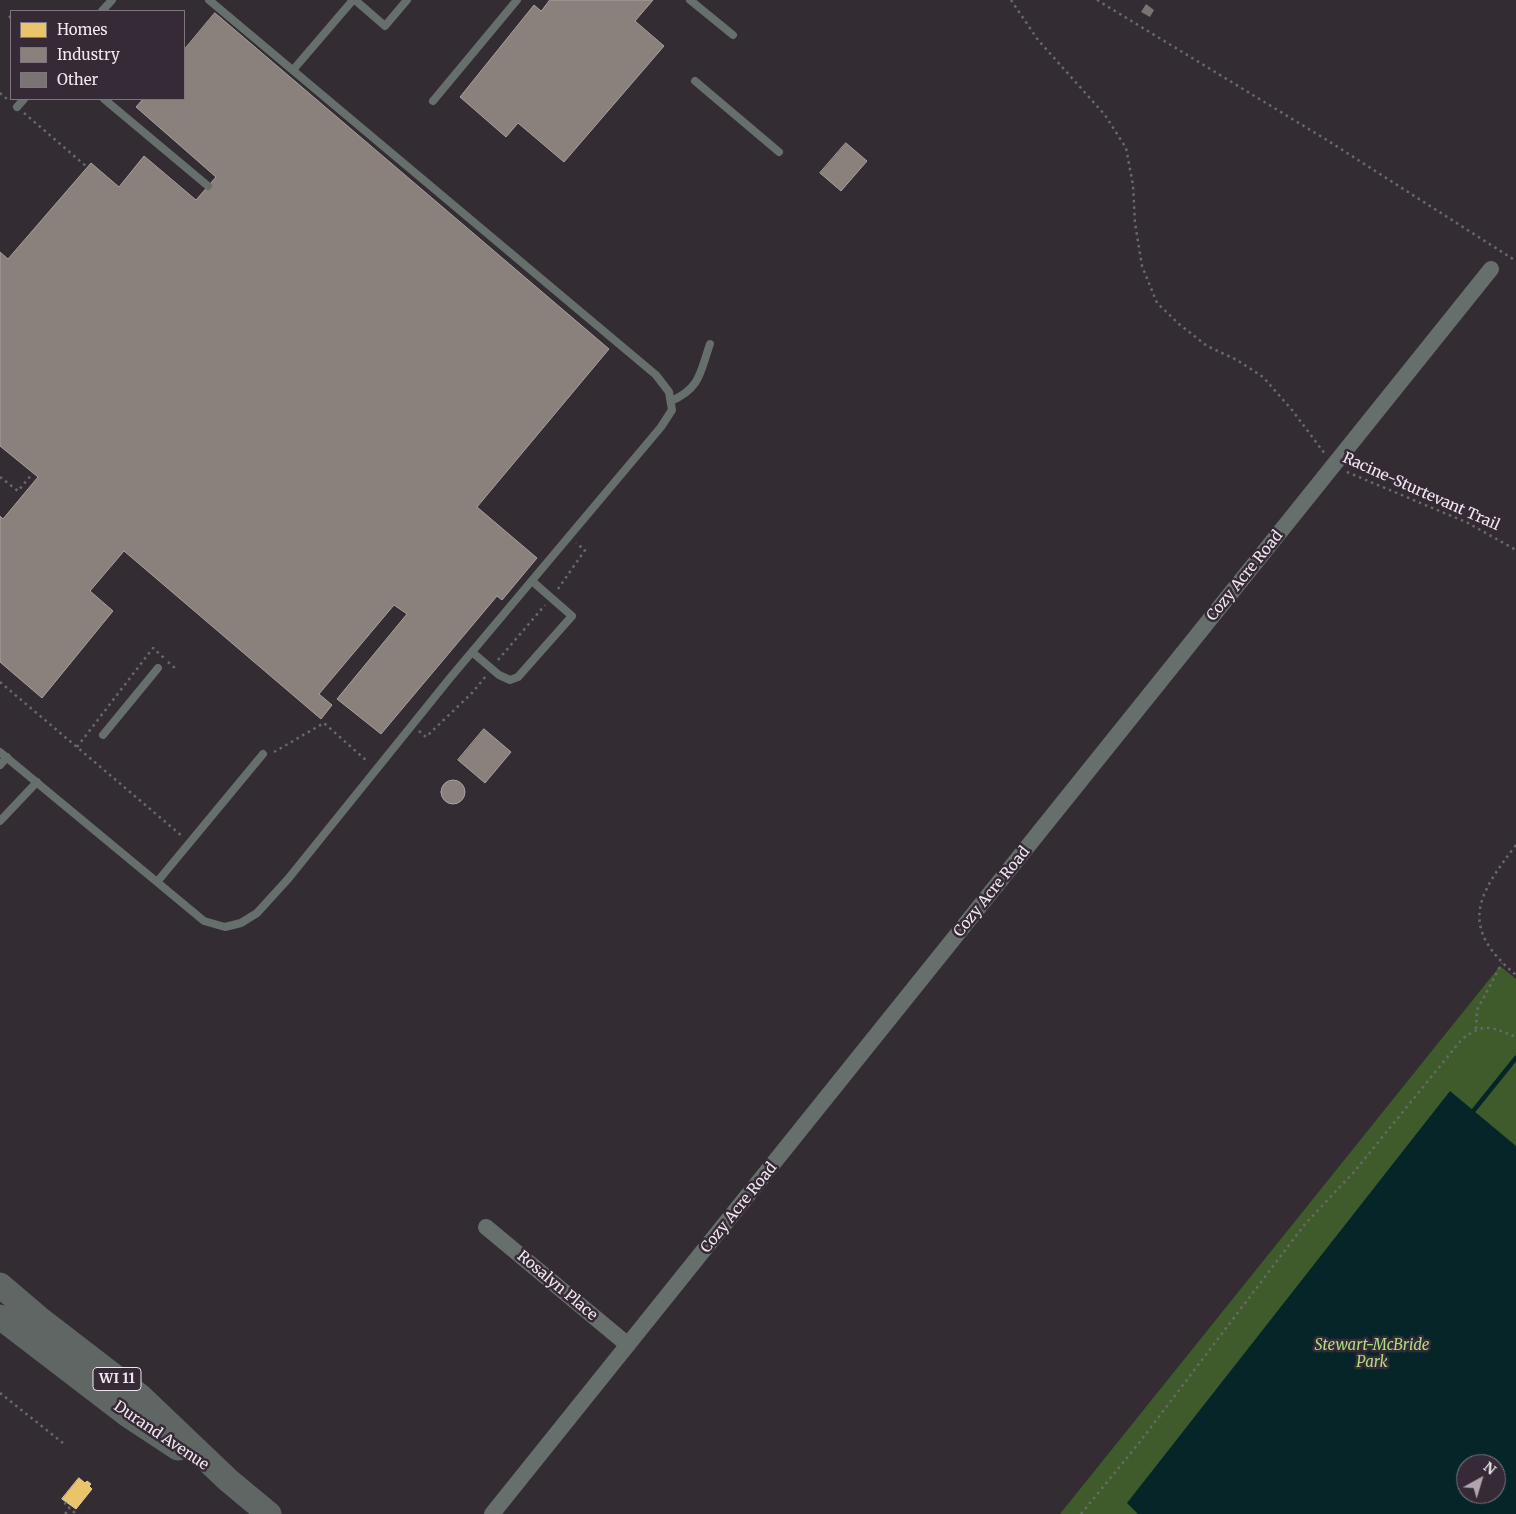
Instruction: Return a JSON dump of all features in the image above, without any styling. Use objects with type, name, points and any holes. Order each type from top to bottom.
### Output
[{"type":"main road","name":"Durand Avenue","points":[[0,1285],[41,1320],[141,1398],[163,1429]]},
{"type":"main road","name":"Durand Avenue","points":[[0,1317],[128,1415],[163,1429],[269,1514]]},
{"type":"street","name":"Cozy Acre Road","points":[[492,1514],[1492,269]]},
{"type":"street","name":"Rosalyn Place","points":[[486,1227],[628,1346]]},
{"type":"lane","points":[[103,10],[112,0]]},
{"type":"lane","points":[[0,765],[3,755],[204,920],[224,927],[241,924],[257,913],[288,879],[472,652],[661,427],[672,410],[669,392],[648,368],[209,0]]},
{"type":"lane","points":[[293,70],[354,0],[385,26],[407,0]]},
{"type":"lane","points":[[433,101],[517,0]]},
{"type":"lane","points":[[690,0],[733,35]]},
{"type":"lane","points":[[694,82],[778,152]]},
{"type":"lane","points":[[17,107],[23,100]]},
{"type":"lane","points":[[105,100],[208,186]]},
{"type":"lane","points":[[672,401],[683,396],[695,386],[710,344]]},
{"type":"lane","points":[[472,652],[491,669],[510,680],[518,677],[572,616],[532,581]]},
{"type":"lane","points":[[103,735],[158,668]]},
{"type":"lane","points":[[157,882],[262,754]]},
{"type":"lane","points":[[0,821],[37,782]]},
{"type":"path","name":"Racine-Sturtevant Trail","points":[[1011,0],[1038,40],[1105,115],[1126,148],[1133,185],[1135,223],[1142,266],[1157,303],[1179,324],[1207,346],[1237,360],[1263,377],[1292,410],[1333,466],[1468,523],[1516,550]]},
{"type":"path","points":[[1097,0],[1330,142],[1516,261]]},
{"type":"path","points":[[0,93],[88,167]]},
{"type":"path","points":[[0,477],[18,492],[32,473]]},
{"type":"path","points":[[412,726],[426,737],[472,693],[551,598],[585,550],[570,537]]},
{"type":"path","points":[[0,682],[189,843]]},
{"type":"path","points":[[267,746],[275,752],[324,723],[376,770]]},
{"type":"path","points":[[1516,845],[1490,882],[1480,903],[1478,921],[1484,941],[1502,963],[1516,975]]},
{"type":"path","points":[[1476,1029],[1477,1010],[1502,963]]},
{"type":"path","points":[[1081,1514],[1138,1443],[1305,1224],[1354,1172],[1451,1052],[1476,1029],[1492,1028],[1516,1037]]},
{"type":"path","points":[[0,1393],[63,1443]]},
{"type":"path","points":[[66,1502],[65,1504],[76,1514]]},
{"type":"path","points":[[65,1514],[70,1509]]},
{"type":"green space","name":"Stewart-McBride Park","points":[[1500,966],[1516,979],[1516,1514],[1060,1514]]},
{"type":"water","name":"Stewart-McBride Park","points":[[1450,1091],[1516,1146],[1516,1514],[1138,1514],[1127,1503]]},
{"type":"building: Homes","points":[[79,1478],[85,1483],[87,1481],[91,1484],[89,1486],[92,1489],[76,1509],[62,1499]]},
{"type":"building: Industry","points":[[550,0],[653,0],[635,21],[664,46],[564,162],[518,123],[506,137],[460,97],[534,5],[541,11]]},
{"type":"building: Industry","points":[[215,13],[609,349],[477,507],[537,558],[502,600],[497,596],[381,734],[337,699],[407,614],[394,605],[319,694],[332,705],[321,719],[124,551],[90,591],[113,611],[42,698],[0,662],[0,516],[3,519],[38,477],[0,446],[0,252],[8,259],[91,163],[119,187],[144,156],[196,200],[216,177],[136,107],[142,100],[185,100],[185,49]]},
{"type":"building: Industry","points":[[846,143],[867,161],[841,191],[820,173]]},
{"type":"building: Industry","points":[[484,729],[511,752],[485,783],[458,760]]},
{"type":"building: Industry","points":[[448,780],[458,780],[465,787],[465,797],[458,804],[448,804],[441,797],[441,787]]},
{"type":"building: Other","points":[[1146,4],[1154,10],[1150,17],[1141,12]]},
{"type":"waterway","points":[[1470,1115],[1516,1058]]}]
